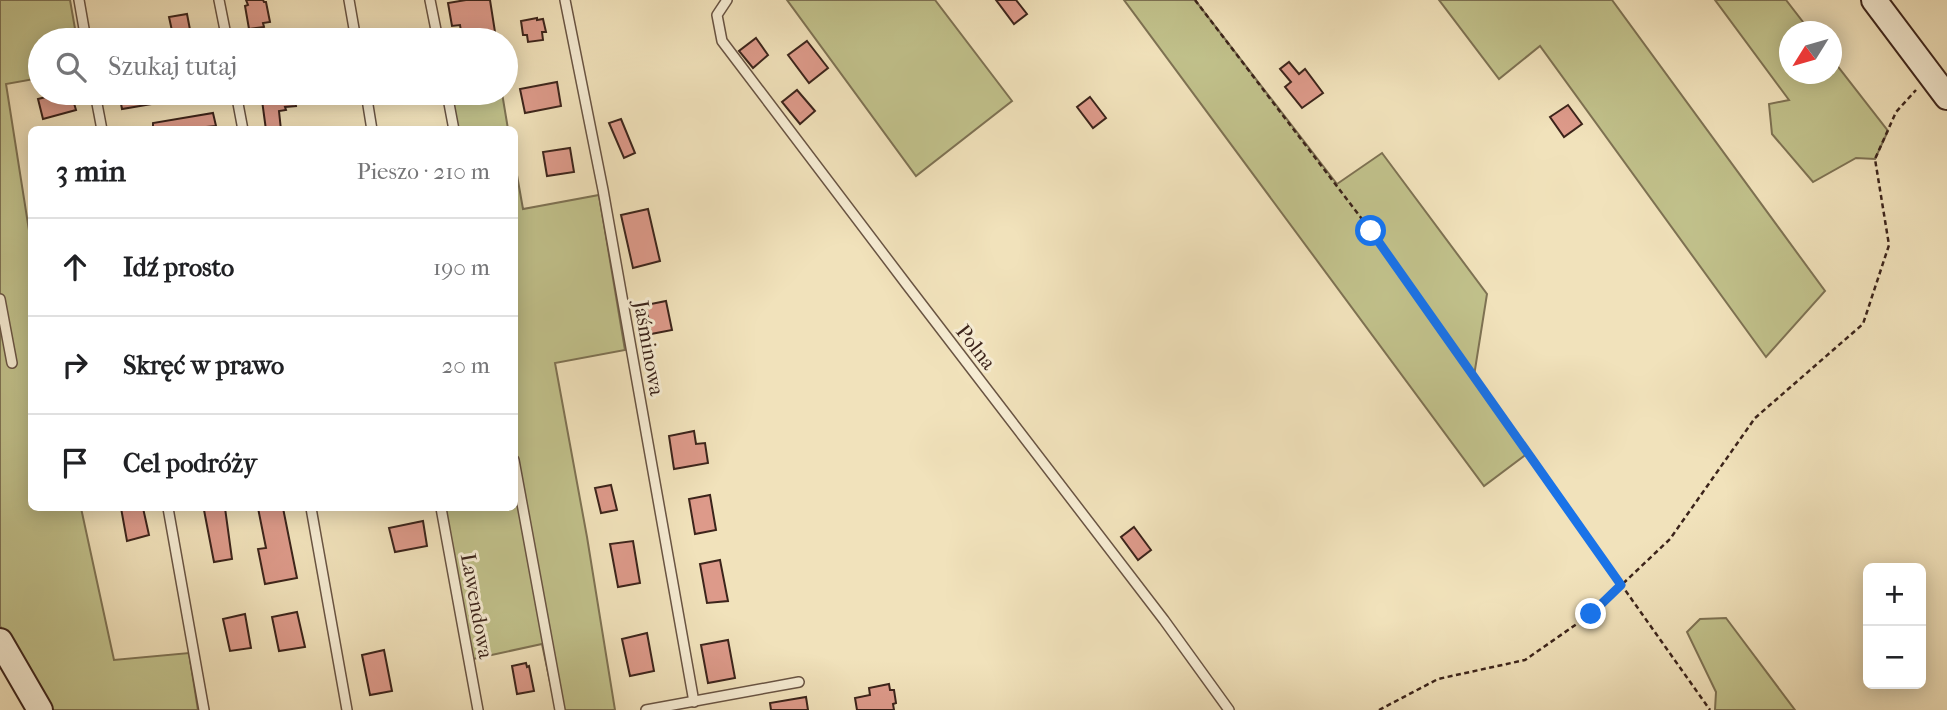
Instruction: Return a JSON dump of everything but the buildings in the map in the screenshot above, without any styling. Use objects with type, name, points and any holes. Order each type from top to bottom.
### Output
[{"type":"street","points":[[1874,0],[1947,97]]},
{"type":"street","points":[[0,641],[40,710]]},
{"type":"lane","points":[[79,0],[84,28]]},
{"type":"lane","points":[[219,0],[224,28]]},
{"type":"lane","points":[[349,0],[354,28]]},
{"type":"lane","points":[[430,0],[436,28]]},
{"type":"lane","name":"Jaśminowa","points":[[565,0],[603,190],[694,702]]},
{"type":"lane","name":"Polna","points":[[727,0],[717,15],[722,41],[1164,620],[1229,710]]},
{"type":"lane","points":[[97,105],[101,126]]},
{"type":"lane","points":[[238,105],[242,126]]},
{"type":"lane","points":[[368,105],[371,126]]},
{"type":"lane","points":[[449,105],[453,126]]},
{"type":"lane","points":[[0,299],[12,363]]},
{"type":"lane","points":[[518,482],[560,710]]},
{"type":"lane","points":[[170,511],[204,710]]},
{"type":"lane","points":[[312,511],[347,710]]},
{"type":"lane","name":"Lawendowa","points":[[442,511],[478,710]]},
{"type":"lane","points":[[646,710],[799,682]]},
{"type":"path","points":[[1195,0],[1344,194],[1710,710]]},
{"type":"path","points":[[1379,710],[1438,679],[1525,660],[1591,614],[1670,539],[1755,418],[1863,324],[1889,245],[1875,159],[1896,112],[1930,74]]},
{"type":"green space","points":[[0,0],[70,0],[75,28],[28,28],[28,80],[6,84],[28,224],[28,511],[82,511],[114,660],[189,653],[198,710],[49,710],[0,626]]},
{"type":"green space","points":[[787,0],[935,0],[1012,101],[916,176]]},
{"type":"green space","points":[[1124,0],[1195,0],[1337,184],[1382,153],[1487,294],[1474,376],[1528,453],[1484,486]]},
{"type":"green space","points":[[1439,0],[1612,0],[1825,291],[1766,357],[1540,46],[1499,79]]},
{"type":"green space","points":[[1715,0],[1786,0],[1802,21],[1779,21],[1779,84],[1842,84],[1842,72],[1888,131],[1875,159],[1856,158],[1813,182],[1772,134],[1769,104],[1789,100]]},
{"type":"green space","points":[[450,105],[504,105],[508,126],[454,126]]},
{"type":"green space","points":[[518,181],[523,209],[599,195],[625,350],[555,363],[615,710],[556,710],[542,644],[473,659],[446,511],[518,511]]},
{"type":"green space","points":[[1726,618],[1795,710],[1715,710],[1716,692],[1687,632],[1700,619]]},
{"type":"route","points":[[1371,231],[1621,585],[1591,614]]}]
